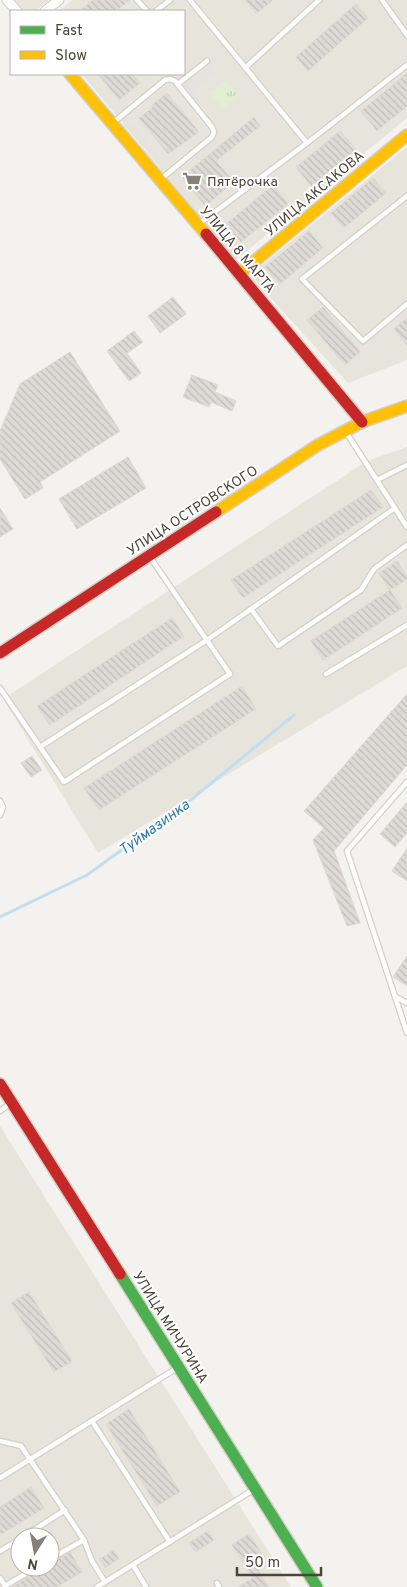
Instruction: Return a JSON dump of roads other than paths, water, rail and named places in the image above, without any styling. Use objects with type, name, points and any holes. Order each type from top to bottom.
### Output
[{"type":"street","points":[[7,0],[16,10]]},
{"type":"street","points":[[46,10],[58,0]]},
{"type":"street","name":"УЛИЦА 8 МАРТА","points":[[71,75],[240,274],[362,422]]},
{"type":"street","name":"УЛИЦА АКСАКОВА","points":[[240,274],[407,135]]},
{"type":"street","name":"УЛИЦА ОСТРОВСКОГО","points":[[0,653],[318,445],[362,422],[407,406]]},
{"type":"street","name":"УЛИЦА МИЧУРИНА","points":[[0,1084],[316,1587]]},
{"type":"lane","points":[[137,0],[146,10]]},
{"type":"lane","points":[[157,10],[170,0]]},
{"type":"lane","points":[[190,0],[307,143]]},
{"type":"lane","points":[[245,68],[319,0]]},
{"type":"lane","points":[[382,0],[407,35]]},
{"type":"lane","points":[[178,84],[207,61]]},
{"type":"lane","points":[[198,225],[407,65]]},
{"type":"lane","points":[[112,124],[165,80],[173,80],[178,84],[214,132],[212,137],[160,180]]},
{"type":"lane","points":[[407,196],[302,279],[363,341],[407,304]]},
{"type":"lane","points":[[345,431],[407,527]]},
{"type":"lane","points":[[377,480],[407,465]]},
{"type":"lane","points":[[40,746],[207,640],[395,508]]},
{"type":"lane","points":[[251,609],[278,646],[361,590],[374,569],[407,545]]},
{"type":"lane","points":[[0,688],[64,782],[230,674],[149,556]]},
{"type":"lane","points":[[326,674],[407,625]]},
{"type":"lane","points":[[407,782],[347,851],[407,1032]]},
{"type":"lane","points":[[0,801],[2,807],[0,815]]},
{"type":"lane","points":[[396,997],[407,1003]]},
{"type":"lane","points":[[0,1111],[12,1103]]},
{"type":"lane","points":[[0,1478],[178,1367]]},
{"type":"lane","points":[[92,1421],[170,1542]]},
{"type":"lane","points":[[0,1441],[21,1446],[84,1540],[92,1561],[105,1582]]},
{"type":"lane","points":[[97,1587],[255,1489]]},
{"type":"lane","points":[[38,1527],[64,1510]]},
{"type":"lane","points":[[60,1553],[84,1540]]},
{"type":"lane","points":[[133,1565],[146,1587]]},
{"type":"lane","points":[[0,1578],[4,1586],[20,1577]]},
{"type":"waterway","name":"Туймазинка","points":[[0,917],[87,875],[192,799],[294,715]]},
{"type":"place","name":"Пятёрочка","points":[[192,181]]}]
